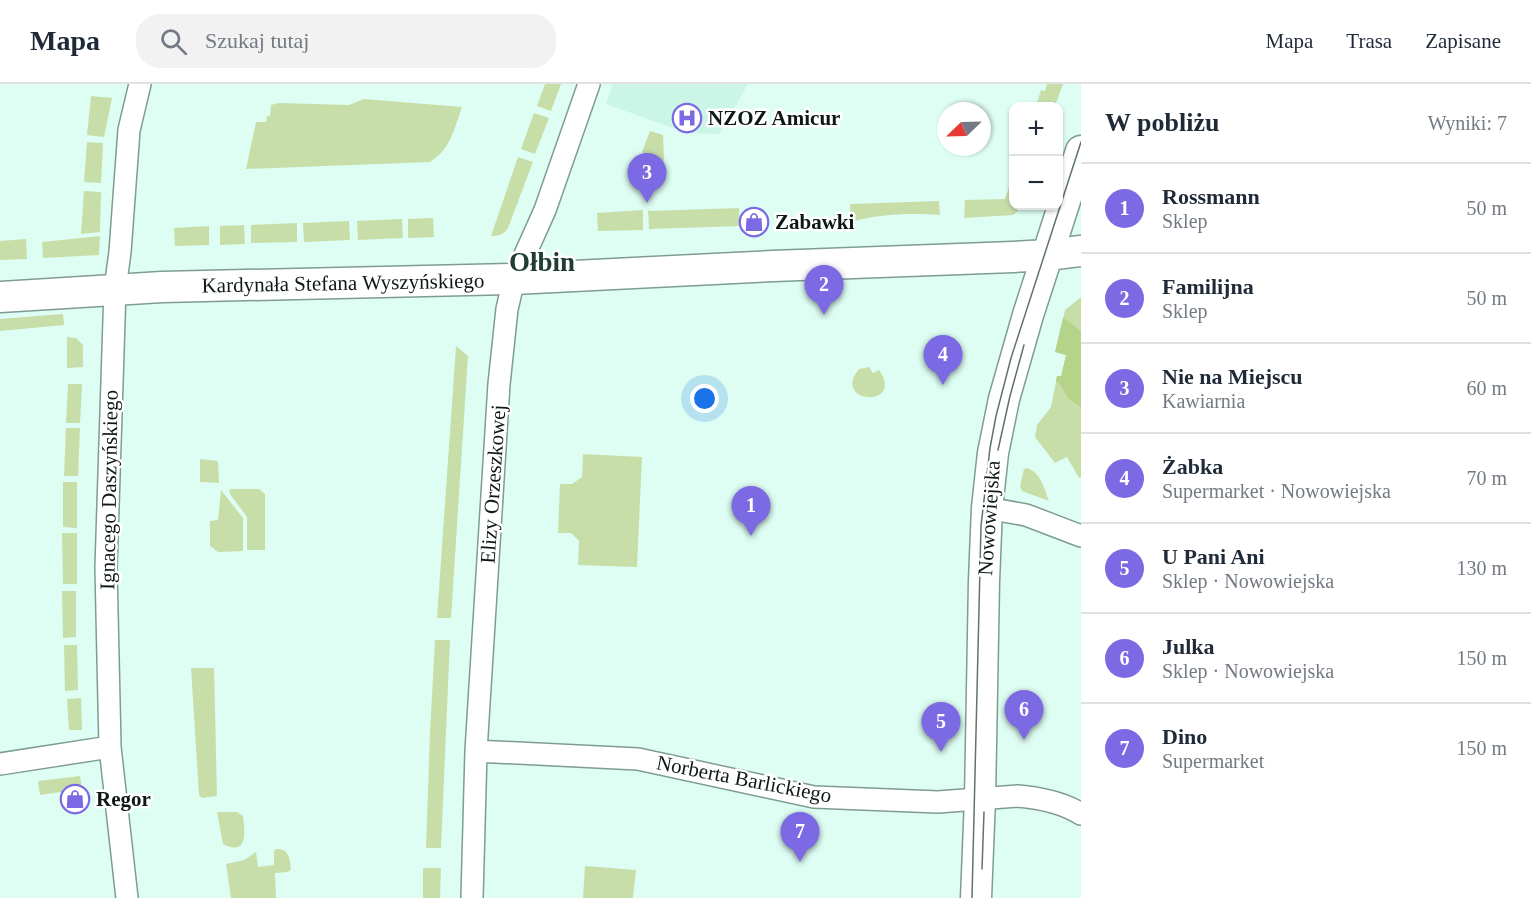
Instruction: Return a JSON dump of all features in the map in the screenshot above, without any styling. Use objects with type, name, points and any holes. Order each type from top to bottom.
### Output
[{"type":"main road","name":"Nowowiejska","points":[[976,898],[987,508],[993,453],[1004,399],[1081,151]]},
{"type":"main road","name":"Kardynała Stefana Wyszyńskiego","points":[[0,297],[162,287],[514,279],[1047,255],[1081,251]]},
{"type":"street","name":"Ignacego Daszyńskiego","points":[[127,898],[110,747],[106,568],[115,289],[129,130],[140,84]]},
{"type":"street","name":"Elizy Orzeszkowej","points":[[472,898],[476,751],[499,384],[507,309],[514,279],[545,210],[589,84]]},
{"type":"street","points":[[987,508],[1026,515],[1081,536]]},
{"type":"street","points":[[0,764],[110,747]]},
{"type":"street","name":"Norberta Barlickiego","points":[[476,751],[638,759],[814,797],[938,802],[1018,796],[1065,806],[1081,814]]},
{"type":"shaded area","name":"NZOZ Amicur","points":[[613,84],[748,84],[719,134],[687,133],[606,104]]},
{"type":"green space","points":[[545,84],[561,84],[551,111],[537,106]]},
{"type":"green space","points":[[1047,84],[1063,84],[1056,102],[1037,102],[1041,90],[1045,91]]},
{"type":"green space","points":[[91,96],[112,98],[104,137],[87,135]]},
{"type":"green space","points":[[364,99],[462,107],[447,145],[430,162],[246,169],[256,122],[266,122],[267,116],[270,116],[271,105],[279,103],[349,105]]},
{"type":"green space","points":[[534,113],[549,118],[535,154],[521,149]]},
{"type":"green space","points":[[650,131],[663,135],[664,161],[652,161],[642,152]]},
{"type":"green space","points":[[87,142],[103,143],[101,183],[84,182]]},
{"type":"green space","points":[[518,157],[533,162],[508,228],[501,235],[491,236]]},
{"type":"green space","points":[[1009,187],[1009,210],[1019,210],[1013,215],[964,218],[965,200],[1005,199]]},
{"type":"green space","points":[[84,191],[101,192],[100,232],[81,234]]},
{"type":"green space","points":[[939,201],[940,215],[894,215],[850,222],[850,204]]},
{"type":"green space","points":[[739,208],[740,226],[649,229],[648,210]]},
{"type":"green space","points":[[643,210],[643,230],[598,231],[597,213]]},
{"type":"green space","points":[[433,218],[434,237],[408,238],[408,219]]},
{"type":"green space","points":[[402,219],[403,238],[358,240],[357,221]]},
{"type":"green space","points":[[349,221],[350,240],[304,242],[303,223]]},
{"type":"green space","points":[[297,223],[297,242],[251,243],[251,225]]},
{"type":"green space","points":[[244,225],[245,244],[220,245],[220,226]]},
{"type":"green space","points":[[209,226],[209,245],[175,246],[174,228]]},
{"type":"green space","points":[[100,236],[99,255],[43,258],[42,242]]},
{"type":"green space","points":[[26,239],[27,259],[0,260],[0,241]]},
{"type":"green space","points":[[1081,297],[1081,477],[1079,478],[1067,457],[1055,463],[1035,437],[1037,425],[1051,407],[1057,376],[1062,376],[1066,355],[1055,352],[1065,310]]},
{"type":"green space","points":[[63,314],[64,325],[0,331],[0,319]]},
{"type":"green space","points":[[1063,318],[1081,332],[1081,407],[1068,398],[1056,381],[1057,376],[1061,376],[1066,355],[1055,352]]},
{"type":"green space","points":[[67,337],[76,338],[83,345],[83,367],[67,368]]},
{"type":"green space","points":[[456,346],[468,356],[451,618],[437,618]]},
{"type":"green space","points":[[869,367],[873,373],[879,370],[885,383],[883,391],[877,396],[860,395],[854,389],[853,381],[859,369]]},
{"type":"green space","points":[[68,384],[82,384],[80,423],[66,423]]},
{"type":"green space","points":[[66,428],[80,428],[78,476],[64,476]]},
{"type":"green space","points":[[583,454],[642,457],[637,567],[578,565],[579,541],[571,533],[558,533],[560,484],[572,484],[582,477]]},
{"type":"green space","points":[[200,459],[218,461],[219,483],[200,482]]},
{"type":"green space","points":[[1027,468],[1039,477],[1049,501],[1022,491],[1020,486],[1024,469]]},
{"type":"green space","points":[[63,482],[77,482],[77,528],[63,527]]},
{"type":"green space","points":[[259,489],[265,494],[265,550],[247,550],[247,517],[230,494],[229,490]]},
{"type":"green space","points":[[221,490],[243,518],[243,551],[218,552],[210,546],[210,521],[218,520]]},
{"type":"green space","points":[[62,533],[77,533],[77,584],[63,584]]},
{"type":"green space","points":[[62,591],[76,591],[76,637],[63,638]]},
{"type":"green space","points":[[435,640],[450,640],[441,848],[426,848],[430,732]]},
{"type":"green space","points":[[64,645],[77,645],[78,690],[65,691]]},
{"type":"green space","points":[[191,668],[214,668],[217,796],[202,798],[199,795]]},
{"type":"green space","points":[[81,698],[82,730],[69,730],[67,699]]},
{"type":"green space","points":[[80,776],[82,789],[40,795],[38,781]]},
{"type":"green space","points":[[217,812],[237,812],[243,816],[244,835],[241,845],[231,847],[223,844]]},
{"type":"green space","points":[[276,849],[286,852],[291,869],[288,872],[275,873],[276,898],[231,898],[226,864],[244,860],[256,852],[258,867],[274,865]]},
{"type":"green space","points":[[585,866],[636,870],[633,898],[583,898]]},
{"type":"green space","points":[[423,868],[441,868],[440,898],[423,898]]},
{"type":"tram line","points":[[972,898],[981,526],[990,448],[1011,358],[1081,142]]},
{"type":"tram line","points":[[998,450],[1024,345]]},
{"type":"tram line","points":[[982,869],[984,812]]},
{"type":"place","name":"NZOZ Amicur","points":[[687,118]]},
{"type":"place","name":"Nie na Miejscu","points":[[647,203]]},
{"type":"place","name":"Zabawki","points":[[754,222]]},
{"type":"place","name":"Familijna","points":[[824,315]]},
{"type":"place","name":"Żabka","points":[[943,385]]},
{"type":"place","name":"Rossmann","points":[[751,536]]},
{"type":"place","name":"Julka","points":[[1024,740]]},
{"type":"place","name":"U Pani Ani","points":[[941,752]]},
{"type":"place","name":"Regor","points":[[75,799]]},
{"type":"place","name":"Dino","points":[[800,862]]},
{"type":"district","name":"Ołbin","points":[[542,262]]}]
